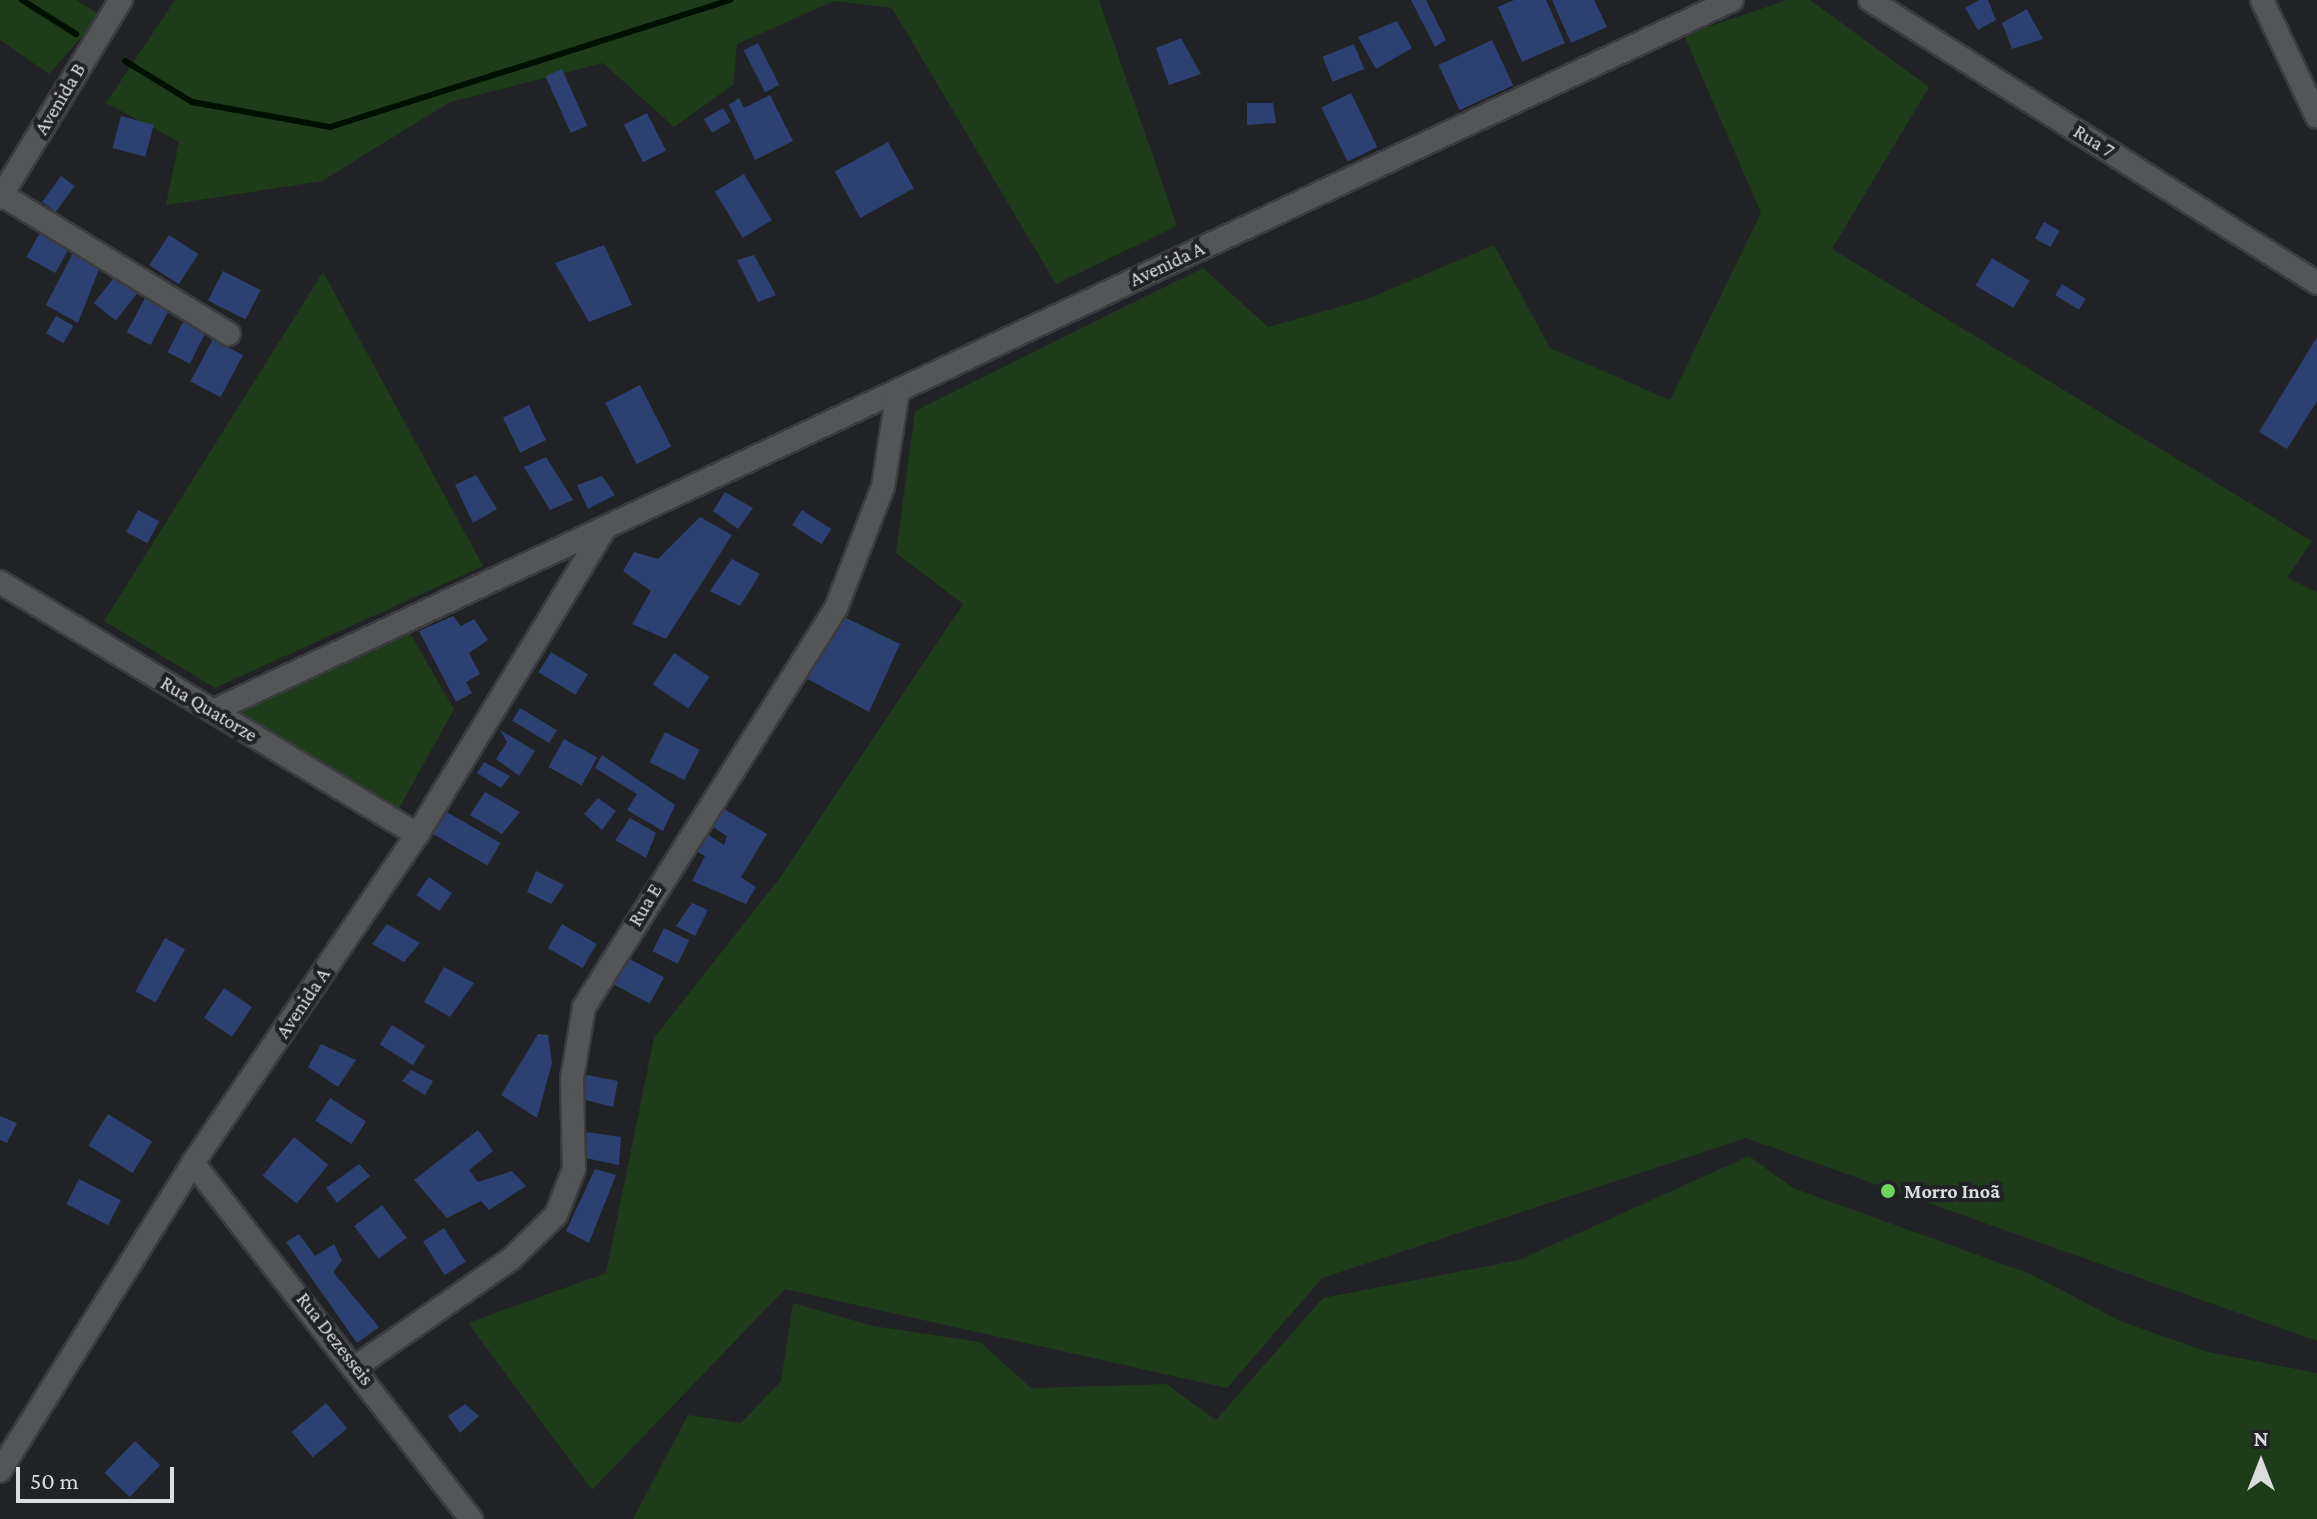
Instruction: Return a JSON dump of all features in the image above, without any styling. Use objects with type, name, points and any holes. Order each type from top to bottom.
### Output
[{"type":"street","name":"Avenida B","points":[[1,197],[121,0]]},
{"type":"street","name":"Avenida A","points":[[213,711],[603,532],[898,390],[1732,0]]},
{"type":"street","name":"Rua 7","points":[[1870,0],[2317,283]]},
{"type":"street","points":[[2262,0],[2317,117]]},
{"type":"street","points":[[1,197],[229,334]]},
{"type":"street","name":"Rua E","points":[[357,1366],[511,1259],[556,1215],[574,1169],[572,1079],[584,1007],[836,608],[883,487],[898,390]]},
{"type":"street","name":"Avenida A","points":[[0,1471],[193,1163],[417,835],[603,532]]},
{"type":"street","name":"Rua Quatorze","points":[[0,582],[417,835]]},
{"type":"street","name":"Rua Dezesseis","points":[[193,1163],[357,1366],[471,1519]]},
{"type":"green space","points":[[0,0],[76,0],[101,15],[49,74],[0,40]]},
{"type":"green space","points":[[175,0],[1099,0],[1177,226],[1056,284],[892,8],[834,1],[737,44],[733,85],[674,127],[603,63],[450,102],[322,181],[166,205],[179,142],[106,103]]},
{"type":"green space","points":[[1787,0],[1810,0],[1929,87],[1832,249],[2312,541],[2287,578],[2317,592],[2317,1341],[1746,1138],[1322,1278],[1227,1388],[785,1289],[592,1490],[468,1323],[606,1273],[654,1038],[779,879],[963,604],[896,553],[915,411],[1203,268],[1268,327],[1370,298],[1494,245],[1550,348],[1670,400],[1761,213],[1684,35]]},
{"type":"green space","points":[[323,272],[483,566],[215,688],[104,621]]},
{"type":"green space","points":[[409,632],[454,709],[397,812],[235,714]]},
{"type":"green space","points":[[1749,1156],[1793,1188],[2033,1275],[2120,1321],[2208,1352],[2317,1373],[2317,1519],[633,1519],[688,1415],[741,1423],[781,1381],[793,1303],[873,1326],[980,1342],[1031,1388],[1166,1384],[1216,1420],[1323,1298],[1519,1260]]},
{"type":"building","points":[[1411,0],[1426,0],[1446,40],[1435,47]]},
{"type":"building","points":[[1514,0],[1546,0],[1565,43],[1522,62],[1498,7]]},
{"type":"building","points":[[1552,0],[1594,0],[1607,27],[1571,43]]},
{"type":"building","points":[[1979,0],[1988,0],[1996,20],[1978,30],[1965,8]]},
{"type":"building","points":[[2027,9],[2043,39],[2012,49],[2002,23]]},
{"type":"building","points":[[1397,21],[1412,48],[1376,69],[1358,37]]},
{"type":"building","points":[[1181,38],[1201,74],[1169,85],[1156,48]]},
{"type":"building","points":[[1492,40],[1513,85],[1460,110],[1439,65]]},
{"type":"building","points":[[758,43],[779,85],[765,92],[744,50]]},
{"type":"building","points":[[1354,44],[1364,69],[1333,82],[1322,57]]},
{"type":"building","points":[[562,69],[587,126],[571,133],[546,76]]},
{"type":"building","points":[[1351,93],[1377,147],[1348,161],[1321,107]]},
{"type":"building","points":[[770,95],[793,141],[755,160],[729,105],[739,98],[744,108]]},
{"type":"building","points":[[1247,103],[1273,103],[1276,123],[1247,125]]},
{"type":"building","points":[[723,108],[731,122],[712,133],[704,119]]},
{"type":"building","points":[[647,113],[666,150],[643,162],[624,125]]},
{"type":"building","points":[[121,116],[154,125],[145,157],[112,148]]},
{"type":"building","points":[[888,142],[914,188],[860,218],[835,172]]},
{"type":"building","points":[[744,174],[772,220],[743,238],[715,192]]},
{"type":"building","points":[[61,176],[75,186],[56,212],[42,202]]},
{"type":"building","points":[[2044,222],[2060,231],[2051,247],[2035,239]]},
{"type":"building","points":[[42,229],[71,245],[55,273],[26,257]]},
{"type":"building","points":[[169,235],[198,254],[179,284],[149,265]]},
{"type":"building","points":[[604,245],[632,305],[589,322],[555,263]]},
{"type":"building","points":[[74,251],[101,264],[78,323],[46,305]]},
{"type":"building","points":[[754,255],[776,295],[758,302],[737,260]]},
{"type":"building","points":[[1992,258],[2030,281],[2013,308],[1976,285]]},
{"type":"building","points":[[223,271],[260,290],[245,319],[208,300]]},
{"type":"building","points":[[116,275],[138,292],[116,321],[94,303]]},
{"type":"building","points":[[2062,284],[2086,299],[2079,310],[2055,295]]},
{"type":"building","points":[[146,296],[170,309],[151,345],[127,332]]},
{"type":"building","points":[[56,316],[73,326],[63,343],[46,333]]},
{"type":"building","points":[[183,322],[205,333],[190,364],[168,352]]},
{"type":"building","points":[[2317,337],[2317,401],[2287,449],[2259,432]]},
{"type":"building","points":[[213,339],[243,355],[220,397],[190,381]]},
{"type":"building","points":[[640,385],[671,446],[637,464],[605,403]]},
{"type":"building","points":[[529,405],[546,440],[520,453],[503,418]]},
{"type":"building","points":[[546,457],[573,500],[550,510],[524,467]]},
{"type":"building","points":[[476,475],[497,509],[473,523],[455,485]]},
{"type":"building","points":[[602,476],[615,495],[588,509],[577,485]]},
{"type":"building","points":[[725,492],[753,508],[738,529],[713,511]]},
{"type":"building","points":[[138,510],[159,521],[147,543],[126,532]]},
{"type":"building","points":[[802,510],[831,529],[822,544],[792,525]]},
{"type":"building","points":[[700,517],[732,535],[666,639],[632,624],[651,591],[623,571],[634,552],[658,559]]},
{"type":"building","points":[[732,559],[760,574],[740,606],[710,591]]},
{"type":"building","points":[[453,616],[461,626],[474,619],[488,640],[469,653],[480,674],[466,682],[472,693],[456,702],[419,631]]},
{"type":"building","points":[[842,616],[900,644],[869,712],[802,676]]},
{"type":"building","points":[[551,652],[588,674],[575,695],[539,673]]},
{"type":"building","points":[[674,653],[710,677],[688,709],[653,685]]},
{"type":"building","points":[[520,708],[557,730],[549,743],[512,721]]},
{"type":"building","points":[[500,730],[535,751],[519,776],[496,759],[507,742]]},
{"type":"building","points":[[665,732],[700,750],[684,780],[650,762]]},
{"type":"building","points":[[564,739],[597,757],[582,785],[548,767]]},
{"type":"building","points":[[602,755],[675,805],[663,831],[627,810],[637,794],[595,768]]},
{"type":"building","points":[[484,762],[510,776],[501,788],[477,773]]},
{"type":"building","points":[[485,792],[520,812],[502,834],[470,815]]},
{"type":"building","points":[[598,798],[616,811],[602,830],[584,814]]},
{"type":"building","points":[[724,809],[767,834],[741,877],[756,887],[746,904],[692,881],[705,856],[693,849],[706,833],[724,845],[727,836],[713,827]]},
{"type":"building","points":[[445,811],[500,843],[487,866],[432,834]]},
{"type":"building","points":[[630,818],[656,833],[646,858],[615,840]]},
{"type":"building","points":[[536,871],[564,885],[551,904],[527,892]]},
{"type":"building","points":[[429,877],[452,893],[439,911],[416,895]]},
{"type":"building","points":[[692,903],[708,910],[695,936],[676,926]]},
{"type":"building","points":[[387,924],[420,943],[404,962],[372,944]]},
{"type":"building","points":[[562,924],[597,944],[583,968],[548,948]]},
{"type":"building","points":[[664,928],[689,940],[678,964],[653,951]]},
{"type":"building","points":[[165,938],[185,949],[156,1003],[135,991]]},
{"type":"building","points":[[626,957],[664,977],[650,1004],[612,983]]},
{"type":"building","points":[[444,967],[474,983],[450,1017],[424,1002]]},
{"type":"building","points":[[224,988],[252,1007],[232,1037],[204,1018]]},
{"type":"building","points":[[392,1025],[425,1046],[413,1065],[380,1045]]},
{"type":"building","points":[[538,1034],[548,1035],[552,1063],[537,1118],[501,1095]]},
{"type":"building","points":[[321,1044],[356,1060],[338,1087],[308,1067]]},
{"type":"building","points":[[411,1070],[433,1081],[425,1095],[402,1081]]},
{"type":"building","points":[[587,1075],[618,1081],[613,1107],[578,1098]]},
{"type":"building","points":[[330,1098],[366,1121],[351,1144],[315,1121]]},
{"type":"building","points":[[108,1114],[152,1142],[132,1173],[88,1145]]},
{"type":"building","points":[[0,1116],[17,1123],[7,1143],[0,1140]]},
{"type":"building","points":[[478,1130],[493,1151],[469,1170],[478,1182],[512,1171],[526,1186],[489,1210],[481,1201],[447,1218],[414,1180]]},
{"type":"building","points":[[587,1132],[621,1137],[619,1165],[585,1158]]},
{"type":"building","points":[[294,1137],[328,1165],[297,1204],[263,1176]]},
{"type":"building","points":[[359,1164],[370,1176],[337,1203],[326,1188]]},
{"type":"building","points":[[595,1169],[616,1175],[589,1243],[566,1231]]},
{"type":"building","points":[[79,1179],[121,1200],[108,1225],[66,1204]]},
{"type":"building","points":[[382,1205],[407,1238],[379,1259],[354,1226]]},
{"type":"building","points":[[444,1228],[466,1262],[445,1275],[423,1242]]},
{"type":"building","points":[[299,1234],[315,1256],[334,1244],[342,1261],[333,1272],[379,1327],[357,1343],[286,1242]]},
{"type":"building","points":[[326,1403],[347,1428],[313,1457],[292,1432]]},
{"type":"building","points":[[465,1404],[479,1416],[460,1433],[448,1416]]},
{"type":"building","points":[[135,1441],[160,1465],[130,1497],[104,1473]]},
{"type":"waterway","points":[[22,0],[76,34]]},
{"type":"waterway","points":[[125,61],[192,102],[330,127],[730,0]]},
{"type":"place","name":"Morro Inoã","points":[[1888,1191]]}]
